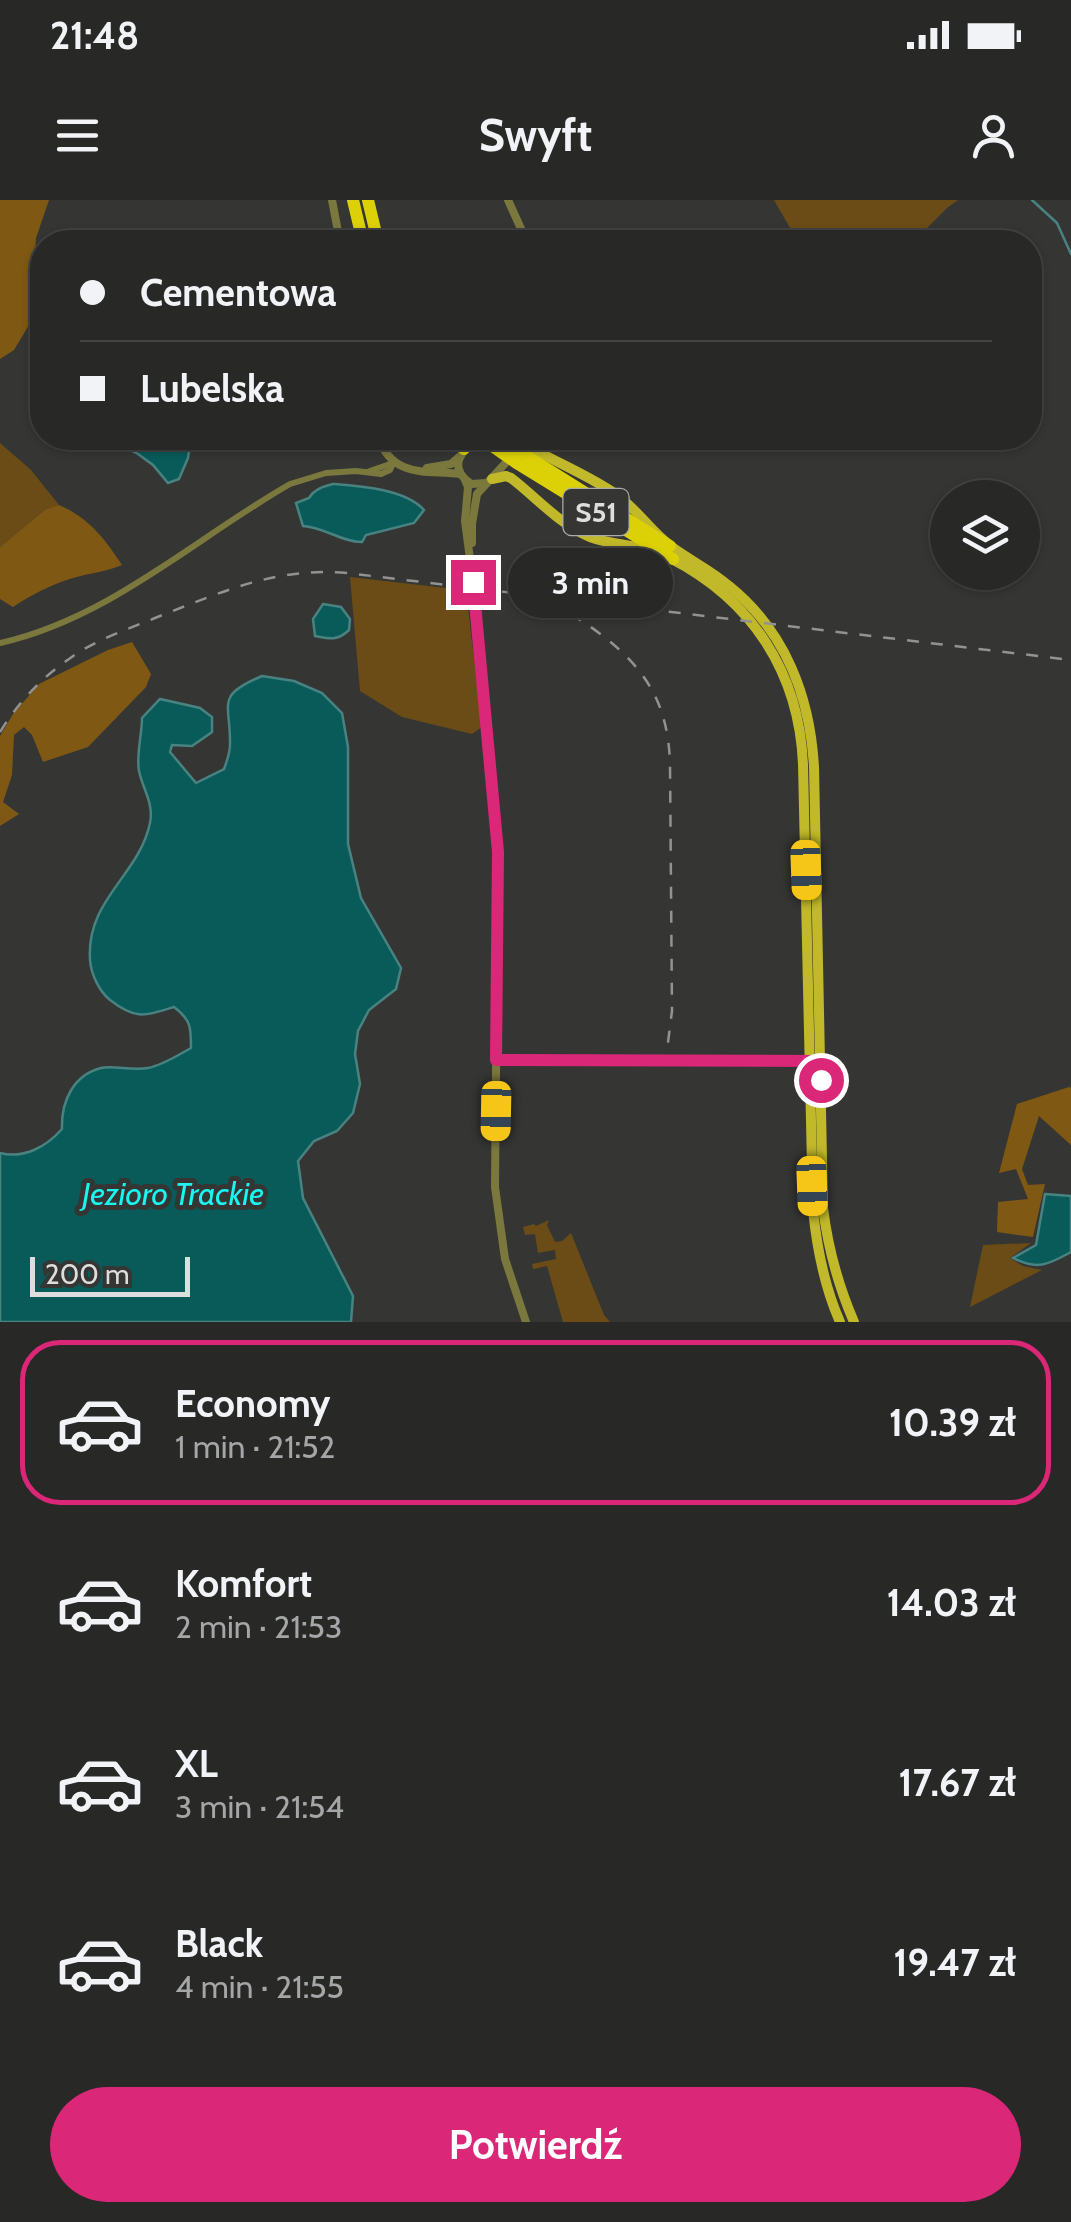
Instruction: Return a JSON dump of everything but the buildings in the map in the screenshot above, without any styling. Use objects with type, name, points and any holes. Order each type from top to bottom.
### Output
[{"type":"highway","points":[[353,200],[359,230]]},
{"type":"highway","points":[[369,204],[377,230]]},
{"type":"highway","name":"S51","points":[[503,450],[671,553]]},
{"type":"highway","name":"S51","points":[[511,450],[521,460]]},
{"type":"main road","points":[[536,450],[619,496],[671,553],[744,613],[774,653],[787,680],[801,738],[823,1208],[838,1281],[854,1322]]},
{"type":"main road","points":[[489,481],[511,478],[582,533],[599,540],[671,553],[722,580],[772,632],[800,685],[811,736],[815,1231],[825,1282],[840,1322]]},
{"type":"street","points":[[332,200],[338,230]]},
{"type":"street","points":[[508,200],[522,230]]},
{"type":"street","points":[[383,450],[394,462],[419,472],[463,477],[476,484],[489,481]]},
{"type":"street","points":[[0,643],[55,627],[98,606],[290,484],[326,473],[365,472],[394,462],[426,469],[451,464],[461,450]]},
{"type":"street","points":[[464,450],[463,477],[468,487],[465,521],[498,852],[496,1201],[508,1270],[526,1322]]},
{"type":"street","points":[[473,582],[472,524],[478,494],[516,450]]},
{"type":"street","points":[[496,1060],[814,1061]]},
{"type":"shaded area","points":[[0,200],[49,200],[39,230],[30,230],[30,323],[14,350],[0,359]]},
{"type":"shaded area","points":[[774,200],[958,200],[925,230],[791,230]]},
{"type":"shaded area","points":[[0,443],[31,470],[59,505],[46,509],[0,547]]},
{"type":"shaded area","points":[[59,505],[95,530],[122,565],[57,583],[13,607],[0,599],[0,547],[46,509]]},
{"type":"shaded area","points":[[350,577],[455,589],[467,599],[482,727],[472,734],[402,717],[360,691]]},
{"type":"shaded area","points":[[132,642],[151,674],[146,687],[88,747],[43,762],[32,735],[24,727],[14,735],[12,775],[3,802],[19,814],[0,826],[0,736],[13,714],[39,684]]},
{"type":"shaded area","points":[[1069,1087],[1071,1145],[1039,1116],[1022,1169],[1028,1185],[1045,1184],[1033,1237],[997,1232],[998,1202],[1028,1199],[1016,1169],[999,1173],[1017,1104]]},
{"type":"shaded area","points":[[549,1220],[547,1225],[555,1242],[571,1233],[610,1322],[563,1322],[547,1266],[533,1269],[532,1264],[556,1259],[555,1250],[538,1253],[535,1234],[525,1235],[523,1227]]},
{"type":"shaded area","points":[[1031,1243],[1010,1258],[1042,1270],[970,1307],[983,1245]]},
{"type":"water","points":[[130,450],[189,450],[179,479],[168,483]]},
{"type":"water","points":[[333,484],[394,493],[424,510],[414,523],[366,535],[362,542],[303,526],[296,503]]},
{"type":"water","points":[[323,604],[341,607],[350,619],[345,634],[333,638],[315,636],[313,619]]},
{"type":"water","name":"Jezioro Trackie","points":[[262,676],[294,681],[322,693],[342,713],[348,747],[348,844],[361,898],[401,968],[396,989],[369,1010],[358,1031],[355,1054],[360,1084],[353,1113],[337,1131],[314,1141],[298,1161],[303,1198],[353,1296],[351,1322],[0,1322],[0,1153],[26,1153],[56,1135],[62,1129],[71,1091],[91,1072],[106,1067],[148,1068],[191,1048],[189,1025],[174,1007],[147,1014],[127,1011],[102,992],[90,960],[96,920],[144,842],[150,823],[149,803],[138,765],[142,718],[160,699],[200,708],[212,717],[212,732],[192,746],[172,745],[170,752],[196,783],[224,769],[230,748],[228,702],[237,689]]},
{"type":"water","points":[[1045,1194],[1071,1196],[1071,1252],[1050,1263],[1030,1264],[1013,1258],[1036,1245]]},
{"type":"waterway","points":[[1032,200],[1057,223],[1071,254]]},
{"type":"railway","points":[[0,732],[40,683],[90,646],[229,590],[274,577],[321,572],[1071,660]]},
{"type":"railway","points":[[549,604],[619,649],[653,691],[665,724],[670,763],[672,1011],[667,1050]]},
{"type":"route","points":[[473,582],[498,852],[496,1060],[820,1061],[821,1080]]}]
